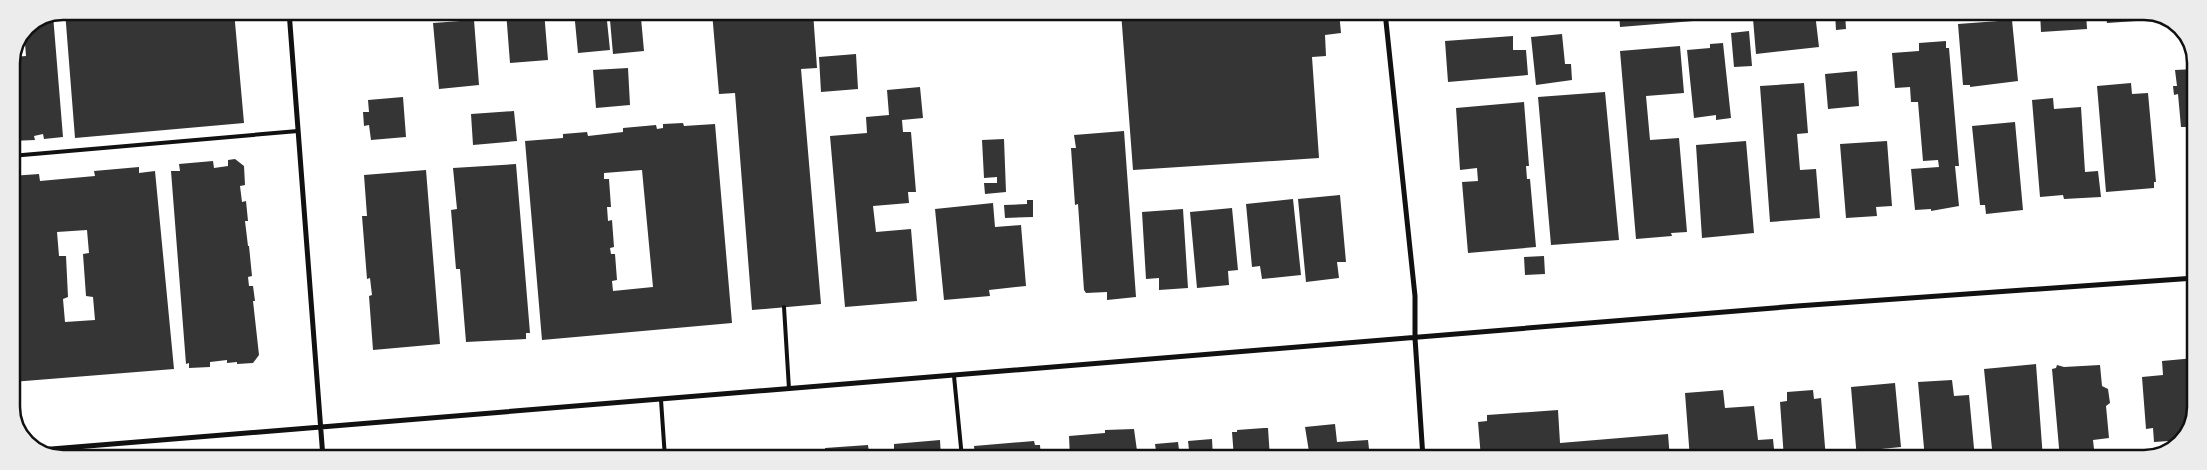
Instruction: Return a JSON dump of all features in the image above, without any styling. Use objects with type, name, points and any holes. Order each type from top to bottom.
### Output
[{"type":"street","points":[[290,20],[322,450]]},
{"type":"street","points":[[1386,20],[1415,296],[1415,338],[1422,450]]},
{"type":"street","points":[[54,449],[1797,306],[2187,279]]},
{"type":"lane","points":[[20,155],[298,131]]},
{"type":"lane","points":[[784,306],[789,389]]},
{"type":"lane","points":[[954,376],[961,450]]},
{"type":"lane","points":[[661,400],[664,450]]},
{"type":"building","points":[[66,20],[235,20],[244,123],[75,138]]},
{"type":"building","points":[[474,20],[479,85],[439,89],[433,23]]},
{"type":"building","points":[[507,20],[545,20],[548,60],[510,63]]},
{"type":"building","points":[[575,20],[607,20],[610,50],[578,53]]},
{"type":"building","points":[[610,20],[641,20],[644,51],[613,54]]},
{"type":"building","points":[[713,20],[814,20],[817,68],[801,69],[821,304],[752,310],[735,93],[719,94]]},
{"type":"building","points":[[1122,20],[1340,20],[1341,33],[1325,35],[1326,56],[1312,57],[1319,158],[1133,170]]},
{"type":"building","points":[[1620,20],[1706,20],[1620,27]]},
{"type":"building","points":[[1753,20],[1816,20],[1819,47],[1756,54]]},
{"type":"building","points":[[1835,20],[1845,20],[1846,29],[1836,30]]},
{"type":"building","points":[[2012,20],[2018,81],[1970,87],[1970,85],[1963,85],[1958,24]]},
{"type":"building","points":[[2040,20],[2086,20],[2087,29],[2041,32]]},
{"type":"building","points":[[2106,20],[2146,20],[2107,23]]},
{"type":"building","points":[[54,21],[63,137],[44,139],[43,134],[34,136],[35,140],[20,141],[20,63],[21,56],[26,56],[25,43],[27,39],[39,27]]},
{"type":"building","points":[[1749,31],[1752,66],[1734,67],[1731,33]]},
{"type":"building","points":[[1562,34],[1565,64],[1571,64],[1572,80],[1536,85],[1531,37]]},
{"type":"building","points":[[1513,36],[1513,50],[1526,50],[1528,75],[1448,82],[1445,41]]},
{"type":"building","points":[[1946,41],[1946,48],[1949,48],[1959,166],[1955,166],[1959,206],[1931,211],[1931,209],[1915,210],[1911,169],[1939,167],[1938,160],[1923,161],[1918,102],[1911,102],[1910,87],[1895,88],[1892,53],[1919,51],[1919,43]]},
{"type":"building","points":[[1723,43],[1731,118],[1716,120],[1716,115],[1694,118],[1687,50],[1710,48],[1710,44]]},
{"type":"building","points":[[1680,46],[1684,93],[1646,96],[1650,140],[1679,138],[1687,232],[1671,233],[1672,236],[1636,239],[1620,51]]},
{"type":"building","points":[[856,54],[858,89],[821,92],[819,57]]},
{"type":"building","points":[[628,68],[630,105],[596,108],[593,70]]},
{"type":"building","points":[[2187,69],[2187,127],[2181,127],[2178,94],[2174,95],[2173,86],[2177,86],[2175,70]]},
{"type":"building","points":[[1857,71],[1859,106],[1828,109],[1825,74]]},
{"type":"building","points":[[1804,83],[1808,133],[1797,134],[1800,170],[1816,169],[1820,218],[1770,222],[1760,86]]},
{"type":"building","points":[[2131,83],[2132,94],[2148,93],[2156,182],[2154,182],[2154,188],[2106,192],[2097,86]]},
{"type":"building","points":[[920,87],[923,118],[902,120],[903,132],[911,132],[916,192],[908,192],[909,203],[873,206],[876,232],[911,229],[917,301],[845,307],[830,136],[867,133],[866,117],[889,115],[887,90]]},
{"type":"building","points":[[1605,92],[1619,240],[1551,245],[1538,97]]},
{"type":"building","points":[[403,97],[406,137],[371,140],[369,125],[364,126],[363,112],[369,112],[368,100]]},
{"type":"building","points":[[2053,98],[2054,109],[2081,107],[2085,172],[2098,171],[2101,197],[2064,199],[2063,195],[2040,197],[2032,100]]},
{"type":"building","points":[[1524,102],[1529,166],[1526,166],[1527,179],[1530,179],[1536,247],[1468,253],[1462,182],[1478,181],[1477,168],[1460,170],[1456,108]]},
{"type":"building","points":[[514,111],[517,141],[473,145],[471,114]]},
{"type":"building","points":[[2015,122],[2023,210],[1986,214],[1985,205],[1980,205],[1972,126]]},
{"type":"building","points":[[683,123],[684,126],[715,124],[732,323],[542,340],[525,141],[563,138],[563,134],[587,132],[588,136],[623,132],[623,128],[656,125],[657,129],[663,128],[663,124]],"holes":[[[642,170],[653,287],[613,291],[612,281],[617,280],[615,254],[611,254],[610,248],[614,247],[612,220],[608,221],[607,207],[611,207],[609,179],[604,179],[604,173]]]},
{"type":"building","points":[[1124,131],[1136,297],[1107,300],[1107,292],[1086,293],[1084,290],[1078,204],[1075,205],[1071,148],[1076,148],[1074,135]]},
{"type":"building","points":[[1004,139],[1006,192],[985,194],[984,183],[997,183],[997,177],[984,178],[982,140]]},
{"type":"building","points":[[1746,141],[1754,233],[1702,238],[1696,145]]},
{"type":"building","points":[[1887,141],[1892,206],[1876,207],[1877,216],[1846,218],[1840,144]]},
{"type":"building","points":[[235,159],[244,166],[245,185],[240,186],[242,202],[246,201],[248,221],[245,221],[252,276],[248,277],[249,286],[253,286],[259,355],[253,363],[227,363],[227,360],[210,362],[210,367],[189,368],[189,363],[186,364],[171,171],[180,171],[179,164],[213,161],[214,168],[228,166],[228,160]]},
{"type":"building","points":[[516,164],[530,333],[526,333],[526,339],[466,342],[460,269],[456,269],[451,210],[457,209],[453,168]]},
{"type":"building","points":[[139,167],[139,173],[155,171],[174,369],[20,381],[20,175],[39,174],[40,181],[95,176],[94,171]],"holes":[[[87,230],[89,253],[83,254],[86,296],[93,297],[95,320],[65,322],[63,299],[68,297],[66,256],[59,256],[57,232]]]},
{"type":"building","points":[[426,170],[440,344],[373,350],[369,296],[372,295],[370,278],[367,279],[362,216],[367,216],[364,175]]},
{"type":"building","points":[[1340,195],[1346,262],[1337,262],[1339,278],[1306,282],[1298,199]]},
{"type":"building","points":[[1293,199],[1301,275],[1262,279],[1260,266],[1252,267],[1246,204]]},
{"type":"building","points":[[1027,200],[1033,200],[1033,217],[1005,218],[1004,205],[1027,204]]},
{"type":"building","points":[[993,203],[995,227],[1021,225],[1026,286],[989,290],[990,296],[944,300],[935,209]]},
{"type":"building","points":[[1232,208],[1238,270],[1228,271],[1229,285],[1197,288],[1190,212]]},
{"type":"building","points":[[1183,209],[1188,288],[1159,290],[1159,278],[1146,279],[1142,212]]},
{"type":"building","points":[[1544,256],[1545,274],[1525,275],[1524,257]]},
{"type":"building","points":[[2187,359],[2187,407],[2184,423],[2178,433],[2169,441],[2154,442],[2153,428],[2146,429],[2142,377],[2163,375],[2162,361]]},
{"type":"building","points":[[2036,364],[2042,450],[1992,450],[1984,369]]},
{"type":"building","points":[[2057,365],[2064,367],[2100,365],[2102,386],[2108,389],[2110,403],[2106,406],[2109,438],[2093,440],[2094,450],[2059,450],[2052,369],[2056,368]]},
{"type":"building","points":[[1952,380],[1954,396],[1969,395],[1974,450],[1924,450],[1918,382]]},
{"type":"building","points":[[1895,383],[1901,447],[1856,450],[1851,387]]},
{"type":"building","points":[[1723,390],[1725,408],[1754,406],[1758,440],[1773,439],[1774,450],[1689,450],[1685,393]]},
{"type":"building","points":[[1813,390],[1814,399],[1821,398],[1825,450],[1783,450],[1780,402],[1787,401],[1787,392]]},
{"type":"building","points":[[1558,410],[1560,443],[1668,434],[1669,450],[1480,450],[1478,422],[1487,421],[1487,415]]},
{"type":"building","points":[[1335,424],[1337,442],[1368,440],[1369,450],[1309,450],[1305,427]]},
{"type":"building","points":[[1268,428],[1269,450],[1233,450],[1232,432],[1237,432],[1237,430]]},
{"type":"building","points":[[1134,429],[1137,450],[1070,450],[1069,436],[1105,433],[1105,430]]},
{"type":"building","points":[[1212,439],[1213,450],[1189,450],[1188,441]]},
{"type":"building","points":[[940,440],[941,450],[894,450],[894,444]]},
{"type":"building","points":[[1034,441],[1035,445],[1040,445],[1040,450],[974,450],[974,446]]},
{"type":"building","points":[[1178,442],[1179,450],[1156,450],[1155,444]]},
{"type":"building","points":[[868,445],[869,450],[825,450],[825,448]]}]
